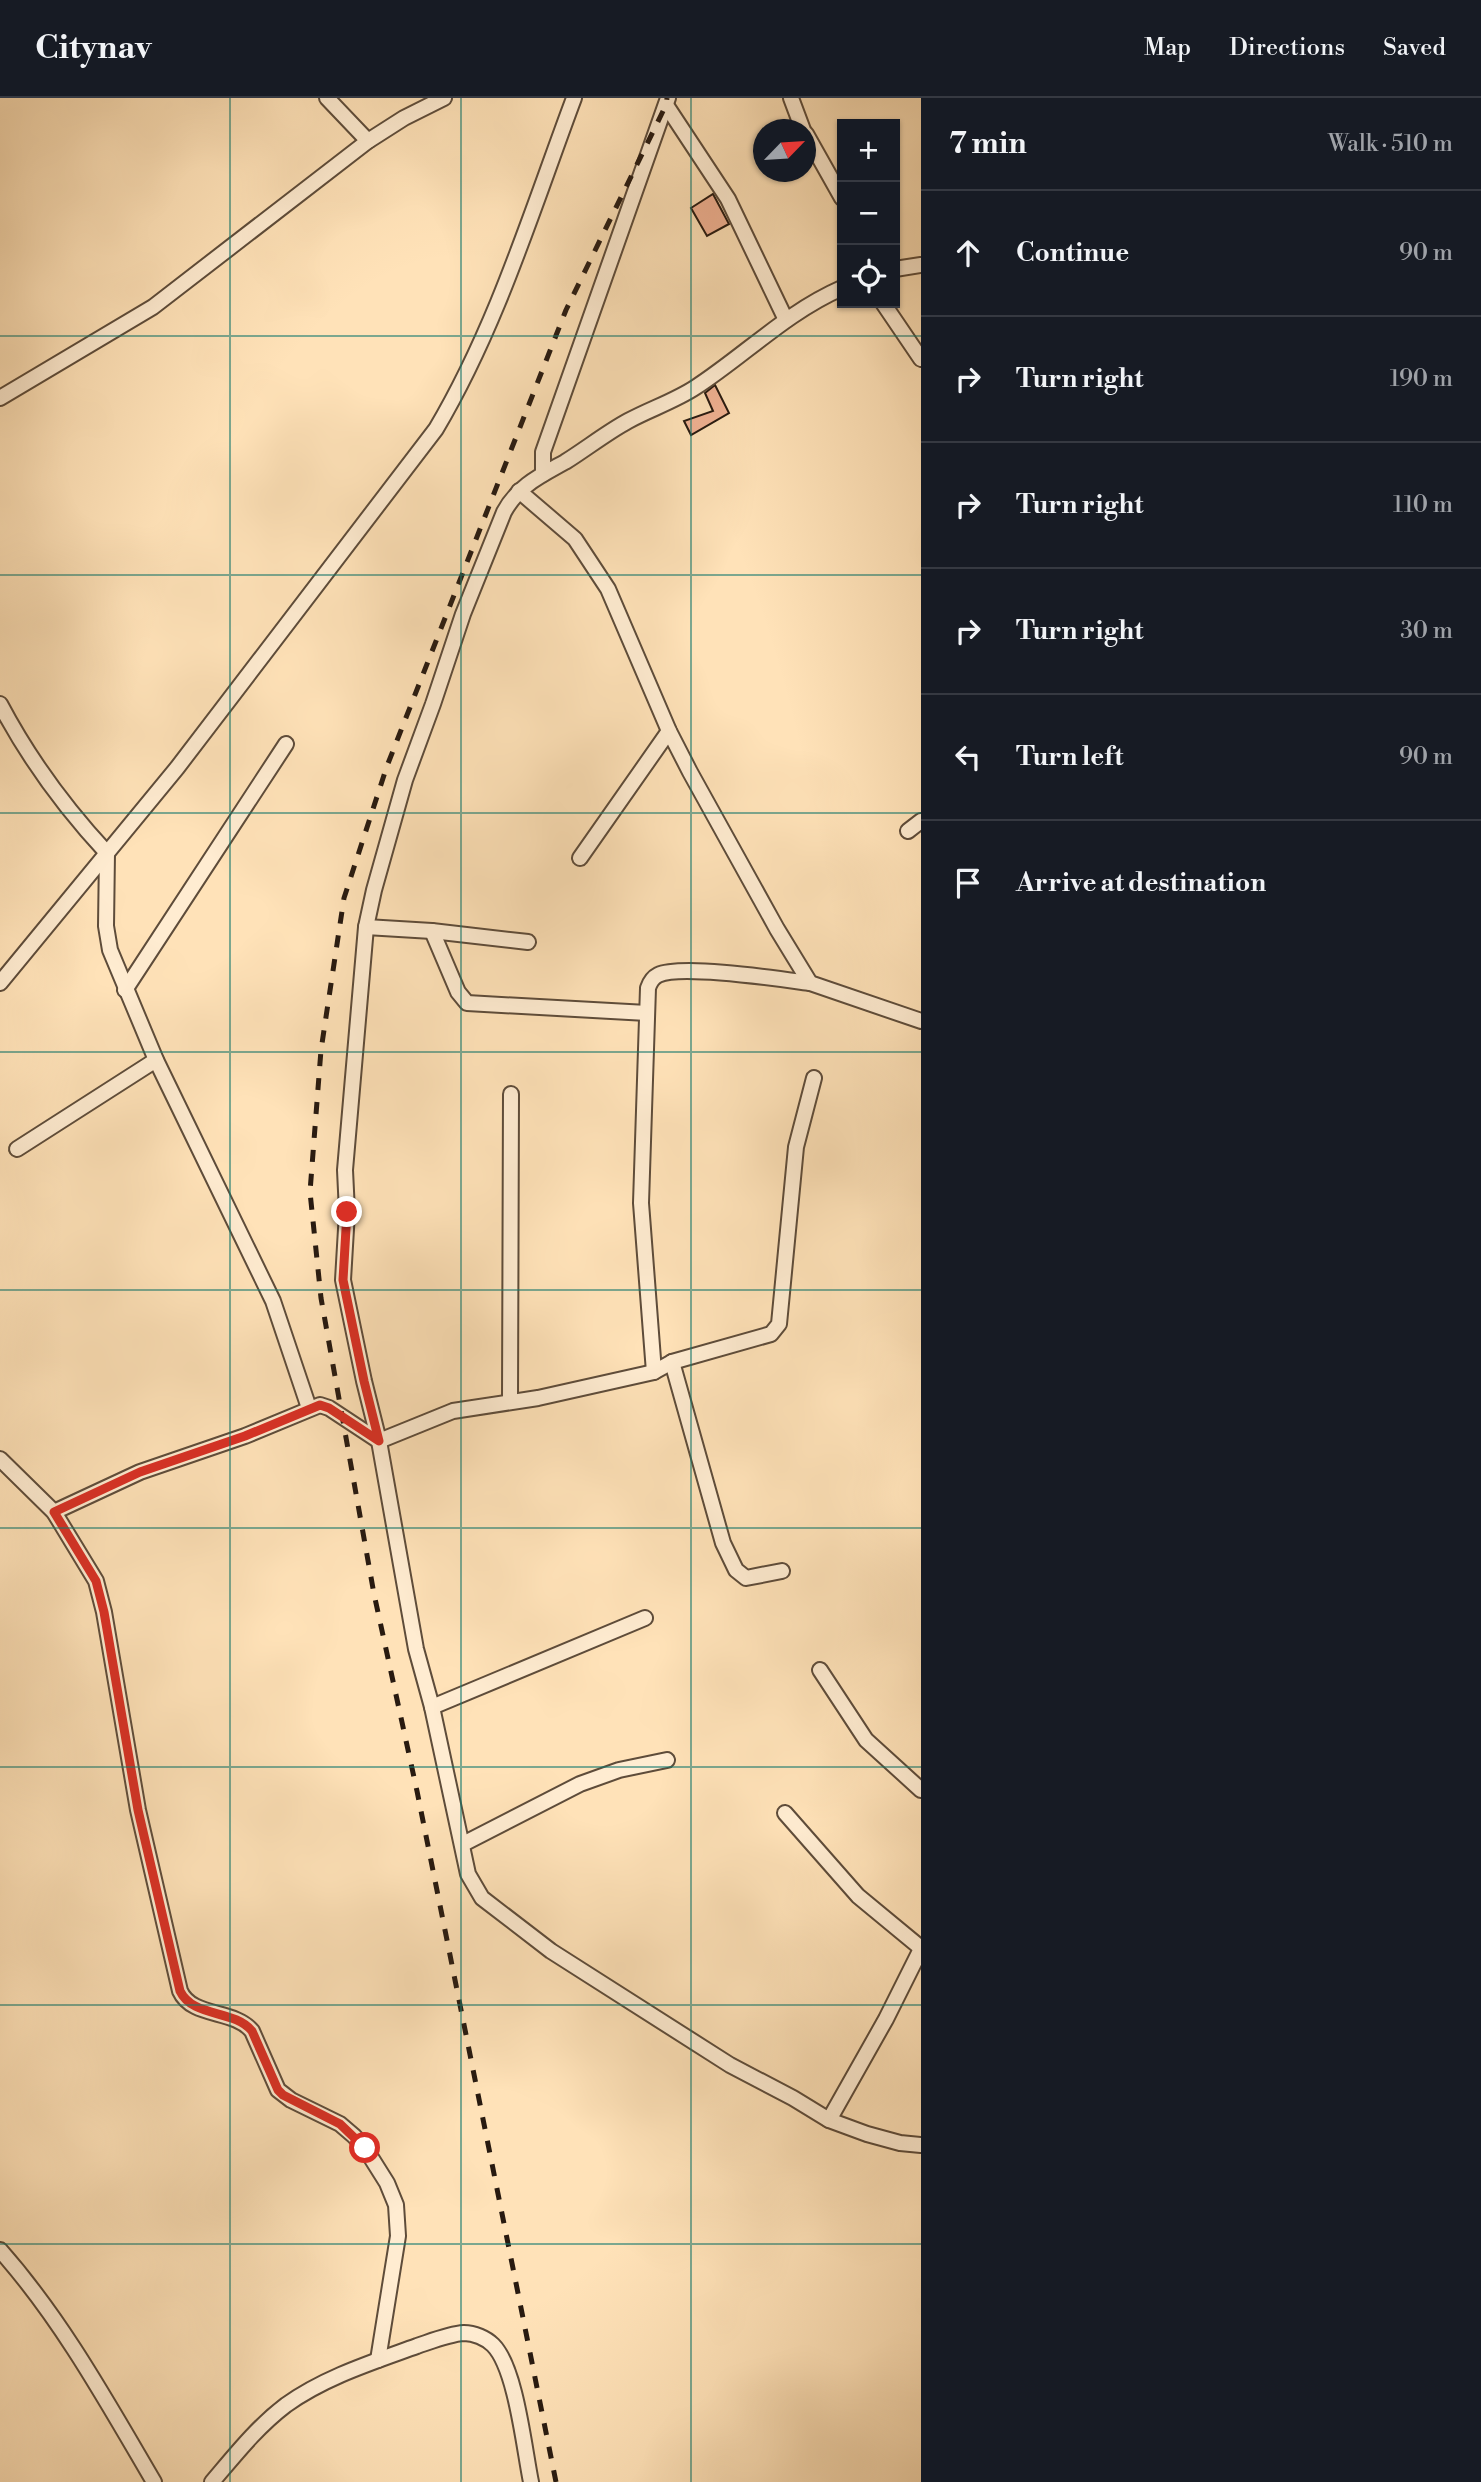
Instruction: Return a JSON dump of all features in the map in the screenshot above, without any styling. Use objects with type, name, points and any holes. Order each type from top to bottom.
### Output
[{"type":"street","points":[[327,98],[368,141]]},
{"type":"street","points":[[0,398],[153,307],[368,141],[404,118],[444,98]]},
{"type":"street","points":[[0,983],[177,768],[436,429],[459,390],[485,336],[574,98]]},
{"type":"street","points":[[791,98],[799,119]]},
{"type":"street","points":[[667,102],[728,199],[786,320]]},
{"type":"street","points":[[543,474],[542,452],[667,102]]},
{"type":"street","points":[[816,153],[837,189]]},
{"type":"street","points":[[900,268],[921,265]]},
{"type":"street","points":[[837,291],[786,320],[692,390],[607,432],[519,491],[510,501],[489,543],[405,780],[366,927],[345,1170],[347,1212],[343,1280],[379,1441],[416,1649],[432,1707],[468,1874],[473,1885],[482,1898],[551,1951],[730,2066],[829,2120],[900,2143],[921,2145]]},
{"type":"street","points":[[886,308],[921,359]]},
{"type":"street","points":[[519,491],[575,539],[608,589],[669,731],[777,929],[810,983]]},
{"type":"street","points":[[0,704],[28,751],[88,833],[107,853],[106,926],[110,950],[156,1060],[274,1301],[309,1408]]},
{"type":"street","points":[[580,858],[669,731]]},
{"type":"street","points":[[125,990],[286,744]]},
{"type":"street","points":[[908,831],[921,821]]},
{"type":"street","points":[[366,927],[432,931],[528,942]]},
{"type":"street","points":[[432,931],[458,992],[467,1003],[647,1013]]},
{"type":"street","points":[[654,1372],[642,1214],[648,988],[652,980],[666,973],[727,973],[810,983],[921,1021]]},
{"type":"street","points":[[17,1149],[156,1060]]},
{"type":"street","points":[[379,1441],[453,1411],[538,1398],[654,1372],[672,1362],[765,1337],[777,1330],[796,1147],[814,1078]]},
{"type":"street","points":[[510,1401],[511,1094]]},
{"type":"street","points":[[672,1362],[723,1543],[736,1570],[746,1578],[782,1571]]},
{"type":"street","points":[[54,1512],[140,1472],[245,1436],[320,1405],[329,1408],[379,1441]]},
{"type":"street","points":[[0,1459],[54,1512],[96,1581],[138,1810],[184,1999],[191,2005],[247,2025],[278,2090],[340,2124],[354,2136],[365,2148],[387,2183],[396,2204],[398,2236],[378,2360]]},
{"type":"street","points":[[432,1707],[645,1618]]},
{"type":"street","points":[[820,1670],[866,1740],[921,1790]]},
{"type":"street","points":[[463,1844],[580,1784],[619,1770],[667,1760]]},
{"type":"street","points":[[785,1813],[858,1896],[921,1949],[886,2019],[829,2120]]},
{"type":"street","points":[[0,2250],[58,2324],[154,2482]]},
{"type":"street","points":[[212,2482],[254,2433],[287,2405],[323,2383],[437,2339],[464,2333],[482,2337],[491,2343],[508,2370],[531,2482]]},
{"type":"building","points":[[713,194],[729,224],[707,236],[691,208]]},
{"type":"building","points":[[715,385],[729,413],[691,435],[684,421],[713,411],[705,393]]},
{"type":"railway","points":[[556,2482],[417,1791],[374,1594],[321,1298],[310,1192],[321,1050],[344,898],[387,766],[566,310],[666,105],[667,98]]},
{"type":"route","points":[[347,1212],[343,1280],[379,1441],[329,1408],[320,1405],[245,1436],[140,1472],[54,1512],[96,1581],[104,1612],[138,1810],[180,1991],[191,2005],[247,2025],[278,2090],[291,2100],[340,2124],[365,2148]]}]
